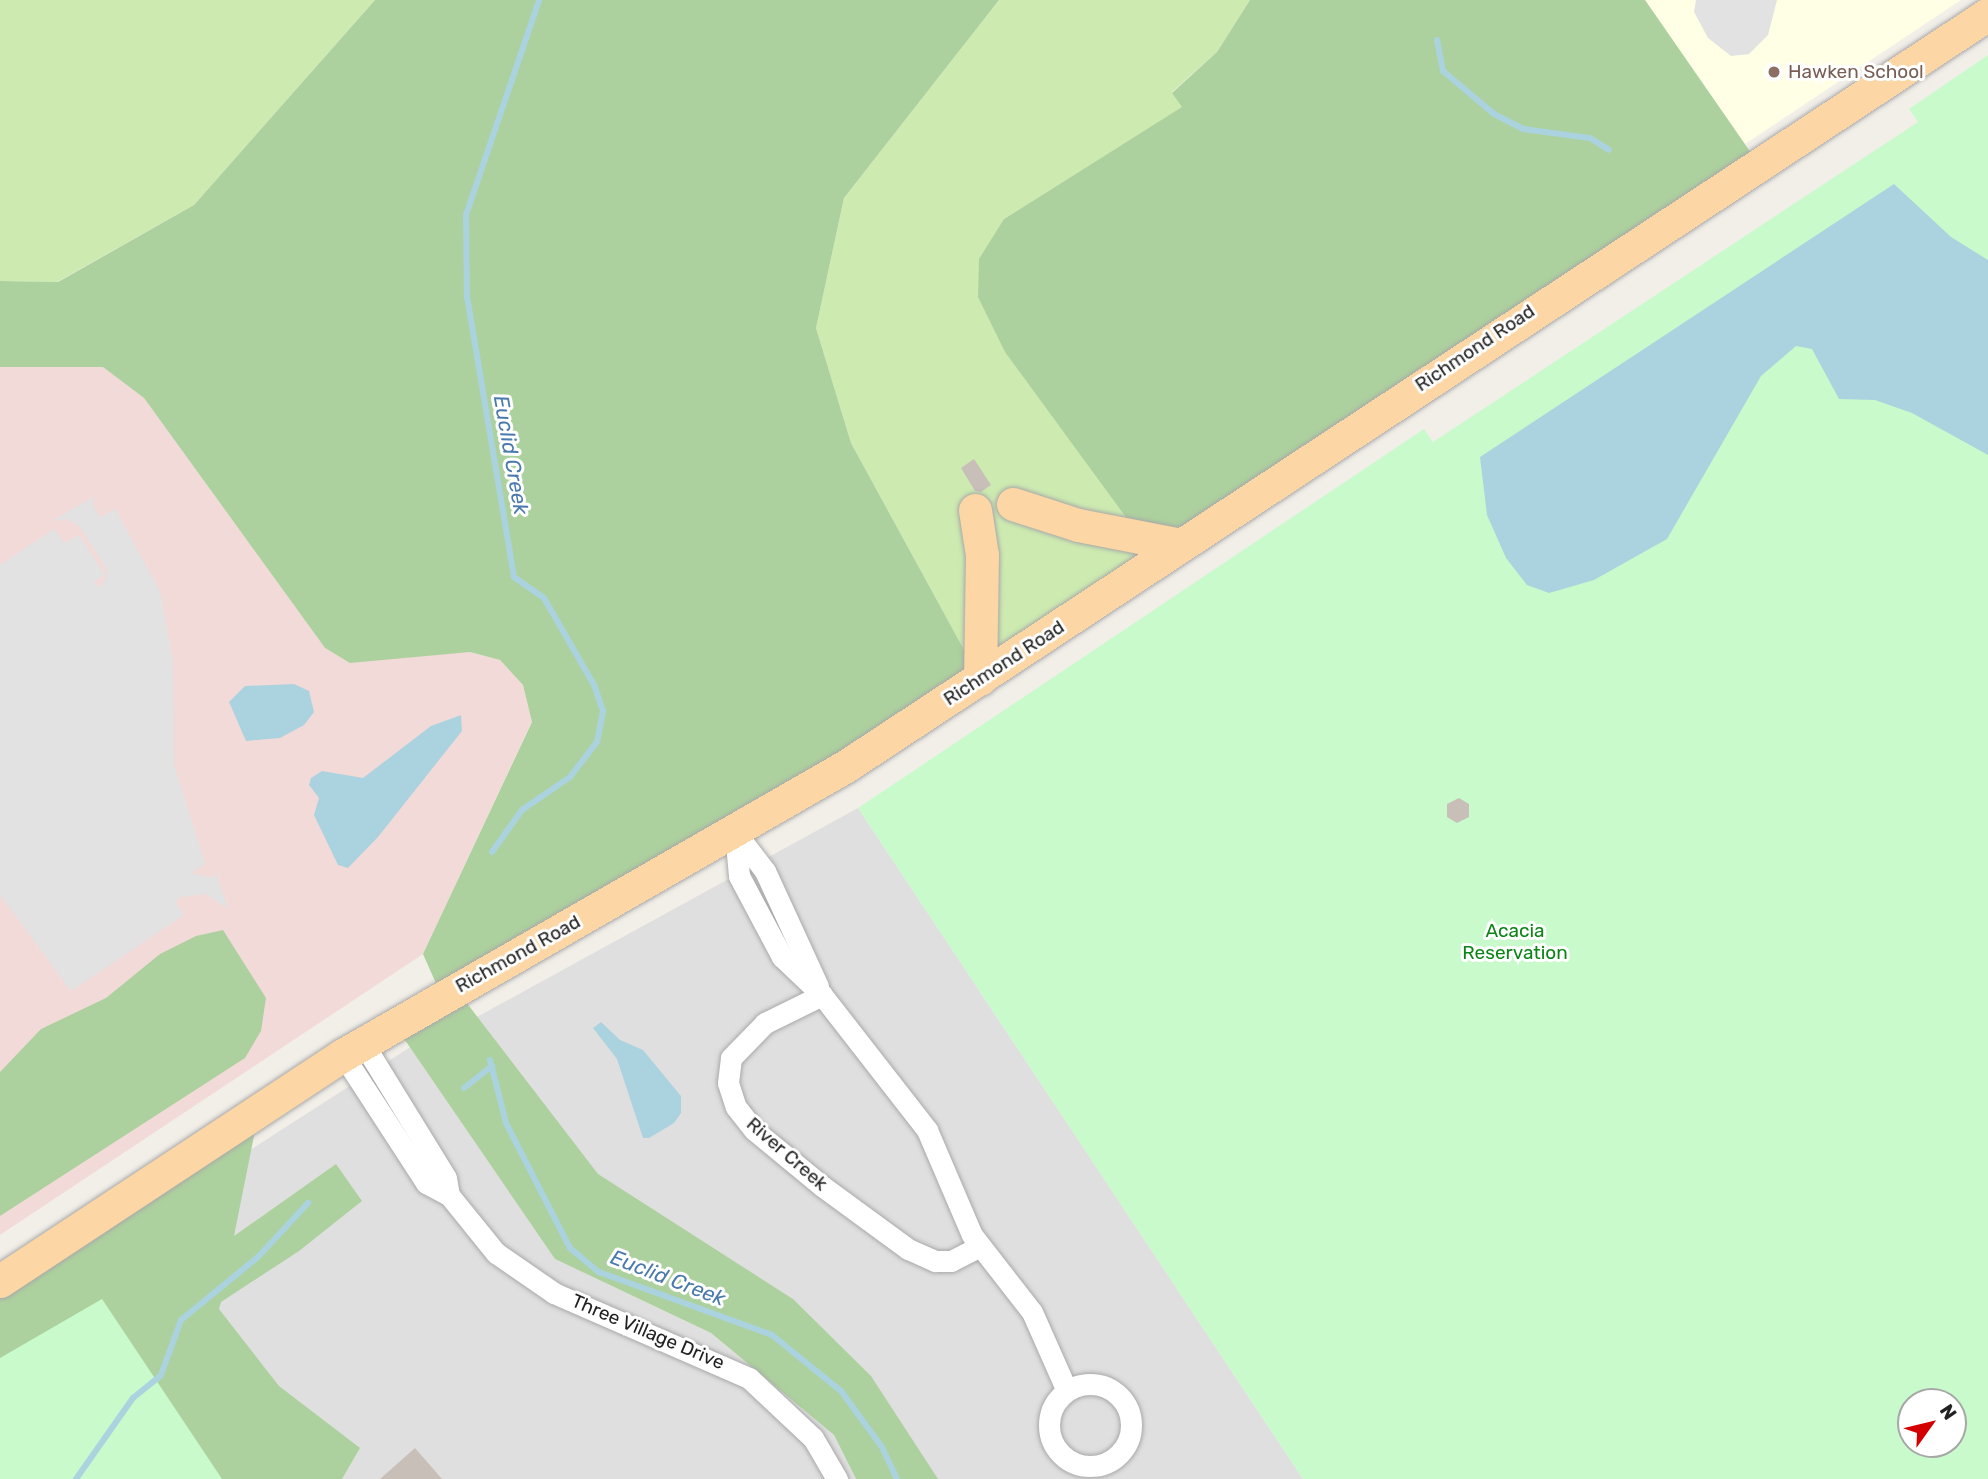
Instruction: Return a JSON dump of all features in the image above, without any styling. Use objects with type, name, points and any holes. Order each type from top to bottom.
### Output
[{"type":"main road","name":"Richmond Road","points":[[0,1281],[353,1049],[735,832],[981,679],[1988,13]]},
{"type":"main road","points":[[1013,503],[1079,525],[1181,545]]},
{"type":"main road","points":[[975,510],[982,555],[981,679]]},
{"type":"street","points":[[735,832],[739,876],[782,957],[822,995],[927,1130],[980,1247],[1032,1312],[1067,1391]]},
{"type":"street","name":"River Creek","points":[[822,995],[765,1023],[731,1058],[728,1083],[736,1107],[754,1130],[822,1186],[908,1249],[935,1261],[951,1261],[980,1247]]},
{"type":"street","name":"Three Village Drive","points":[[353,1049],[426,1183],[449,1195],[496,1253],[554,1293],[749,1378],[813,1438],[836,1479]]},
{"type":"shaded area","name":"Hawken School","points":[[1645,0],[1961,0],[1745,144]]},
{"type":"shaded area","points":[[1696,0],[1777,0],[1768,35],[1749,54],[1731,56],[1708,38],[1694,12]]},
{"type":"shaded area","points":[[0,367],[104,367],[144,398],[325,648],[351,663],[419,653],[470,652],[500,660],[523,685],[532,721],[423,954],[0,1235]]},
{"type":"shaded area","points":[[95,496],[92,503],[100,517],[115,509],[160,591],[173,661],[174,765],[205,864],[191,873],[213,878],[216,873],[228,909],[206,894],[180,897],[176,903],[184,915],[71,991],[0,895],[0,565],[54,529],[64,543],[79,535],[105,575],[93,583],[100,587],[107,578],[106,568],[80,527],[67,519],[52,521]]},
{"type":"shaded area","points":[[858,808],[1303,1479],[910,1479],[588,1204],[455,1029]]},
{"type":"shaded area","points":[[429,1035],[555,1259],[711,1333],[834,1435],[856,1479],[222,1479],[84,1257]]},
{"type":"green space","points":[[0,0],[375,0],[194,205],[57,282],[0,281]]},
{"type":"green space","points":[[375,0],[999,0],[844,198],[816,328],[851,443],[980,679],[456,989],[598,1174],[793,1299],[871,1376],[938,1479],[856,1479],[834,1435],[711,1333],[555,1259],[394,1024],[442,997],[423,954],[532,722],[523,685],[500,660],[470,652],[350,663],[325,648],[144,398],[103,367],[0,367],[0,281],[58,282],[194,205]]},
{"type":"green space","points":[[999,0],[1250,0],[1217,52],[1172,92],[1183,107],[1004,219],[1141,536],[1158,561],[980,679],[851,443],[816,328],[844,198]]},
{"type":"green space","points":[[1250,0],[1645,0],[1758,163],[1158,561],[1005,352],[978,297],[979,259],[1004,219],[1182,107],[1172,93],[1217,52]]},
{"type":"green space","name":"Acacia Reservation","points":[[1988,55],[1988,1479],[1303,1479],[858,808],[1424,429],[1433,442],[1918,122],[1909,109]]},
{"type":"green space","points":[[223,930],[266,998],[261,1031],[245,1058],[0,1216],[0,1072],[41,1029],[106,998],[160,954],[196,936]]},
{"type":"green space","points":[[259,1111],[234,1236],[336,1164],[362,1201],[299,1251],[221,1302],[219,1309],[279,1386],[360,1448],[342,1479],[0,1479],[0,1281]]},
{"type":"green space","points":[[102,1299],[222,1479],[0,1479],[0,1358]]},
{"type":"water","points":[[1894,184],[1951,237],[1988,260],[1988,455],[1912,413],[1875,400],[1839,399],[1812,349],[1796,346],[1761,376],[1667,539],[1594,580],[1549,593],[1527,585],[1506,558],[1487,515],[1480,457]]},
{"type":"water","points":[[294,684],[309,691],[314,712],[304,725],[280,738],[246,741],[229,702],[245,686]]},
{"type":"water","points":[[461,715],[462,731],[378,837],[348,868],[338,865],[314,815],[319,798],[309,785],[311,778],[322,771],[363,778],[431,726]]},
{"type":"water","points":[[601,1022],[620,1040],[643,1050],[681,1096],[681,1113],[674,1123],[649,1138],[643,1138],[617,1059],[593,1028]]},
{"type":"building","points":[[974,459],[991,485],[981,492],[975,491],[961,468]]},
{"type":"building","points":[[1459,798],[1469,804],[1469,817],[1457,823],[1447,817],[1447,804]]},
{"type":"building","points":[[415,1448],[442,1479],[380,1479]]},
{"type":"waterway","name":"Euclid Creek","points":[[492,852],[522,810],[570,777],[597,742],[603,711],[594,685],[544,598],[514,577],[467,297],[466,215],[539,0]]},
{"type":"waterway","points":[[1437,40],[1443,71],[1494,114],[1523,129],[1590,138],[1609,150]]},
{"type":"waterway","name":"Euclid Creek","points":[[490,1060],[506,1123],[570,1248],[599,1272],[772,1335],[841,1391],[882,1447],[897,1479]]},
{"type":"waterway","points":[[464,1088],[492,1066]]},
{"type":"waterway","points":[[76,1479],[133,1398],[161,1375],[181,1320],[258,1257],[308,1203]]},
{"type":"place","name":"Hawken School","points":[[1774,72]]}]
